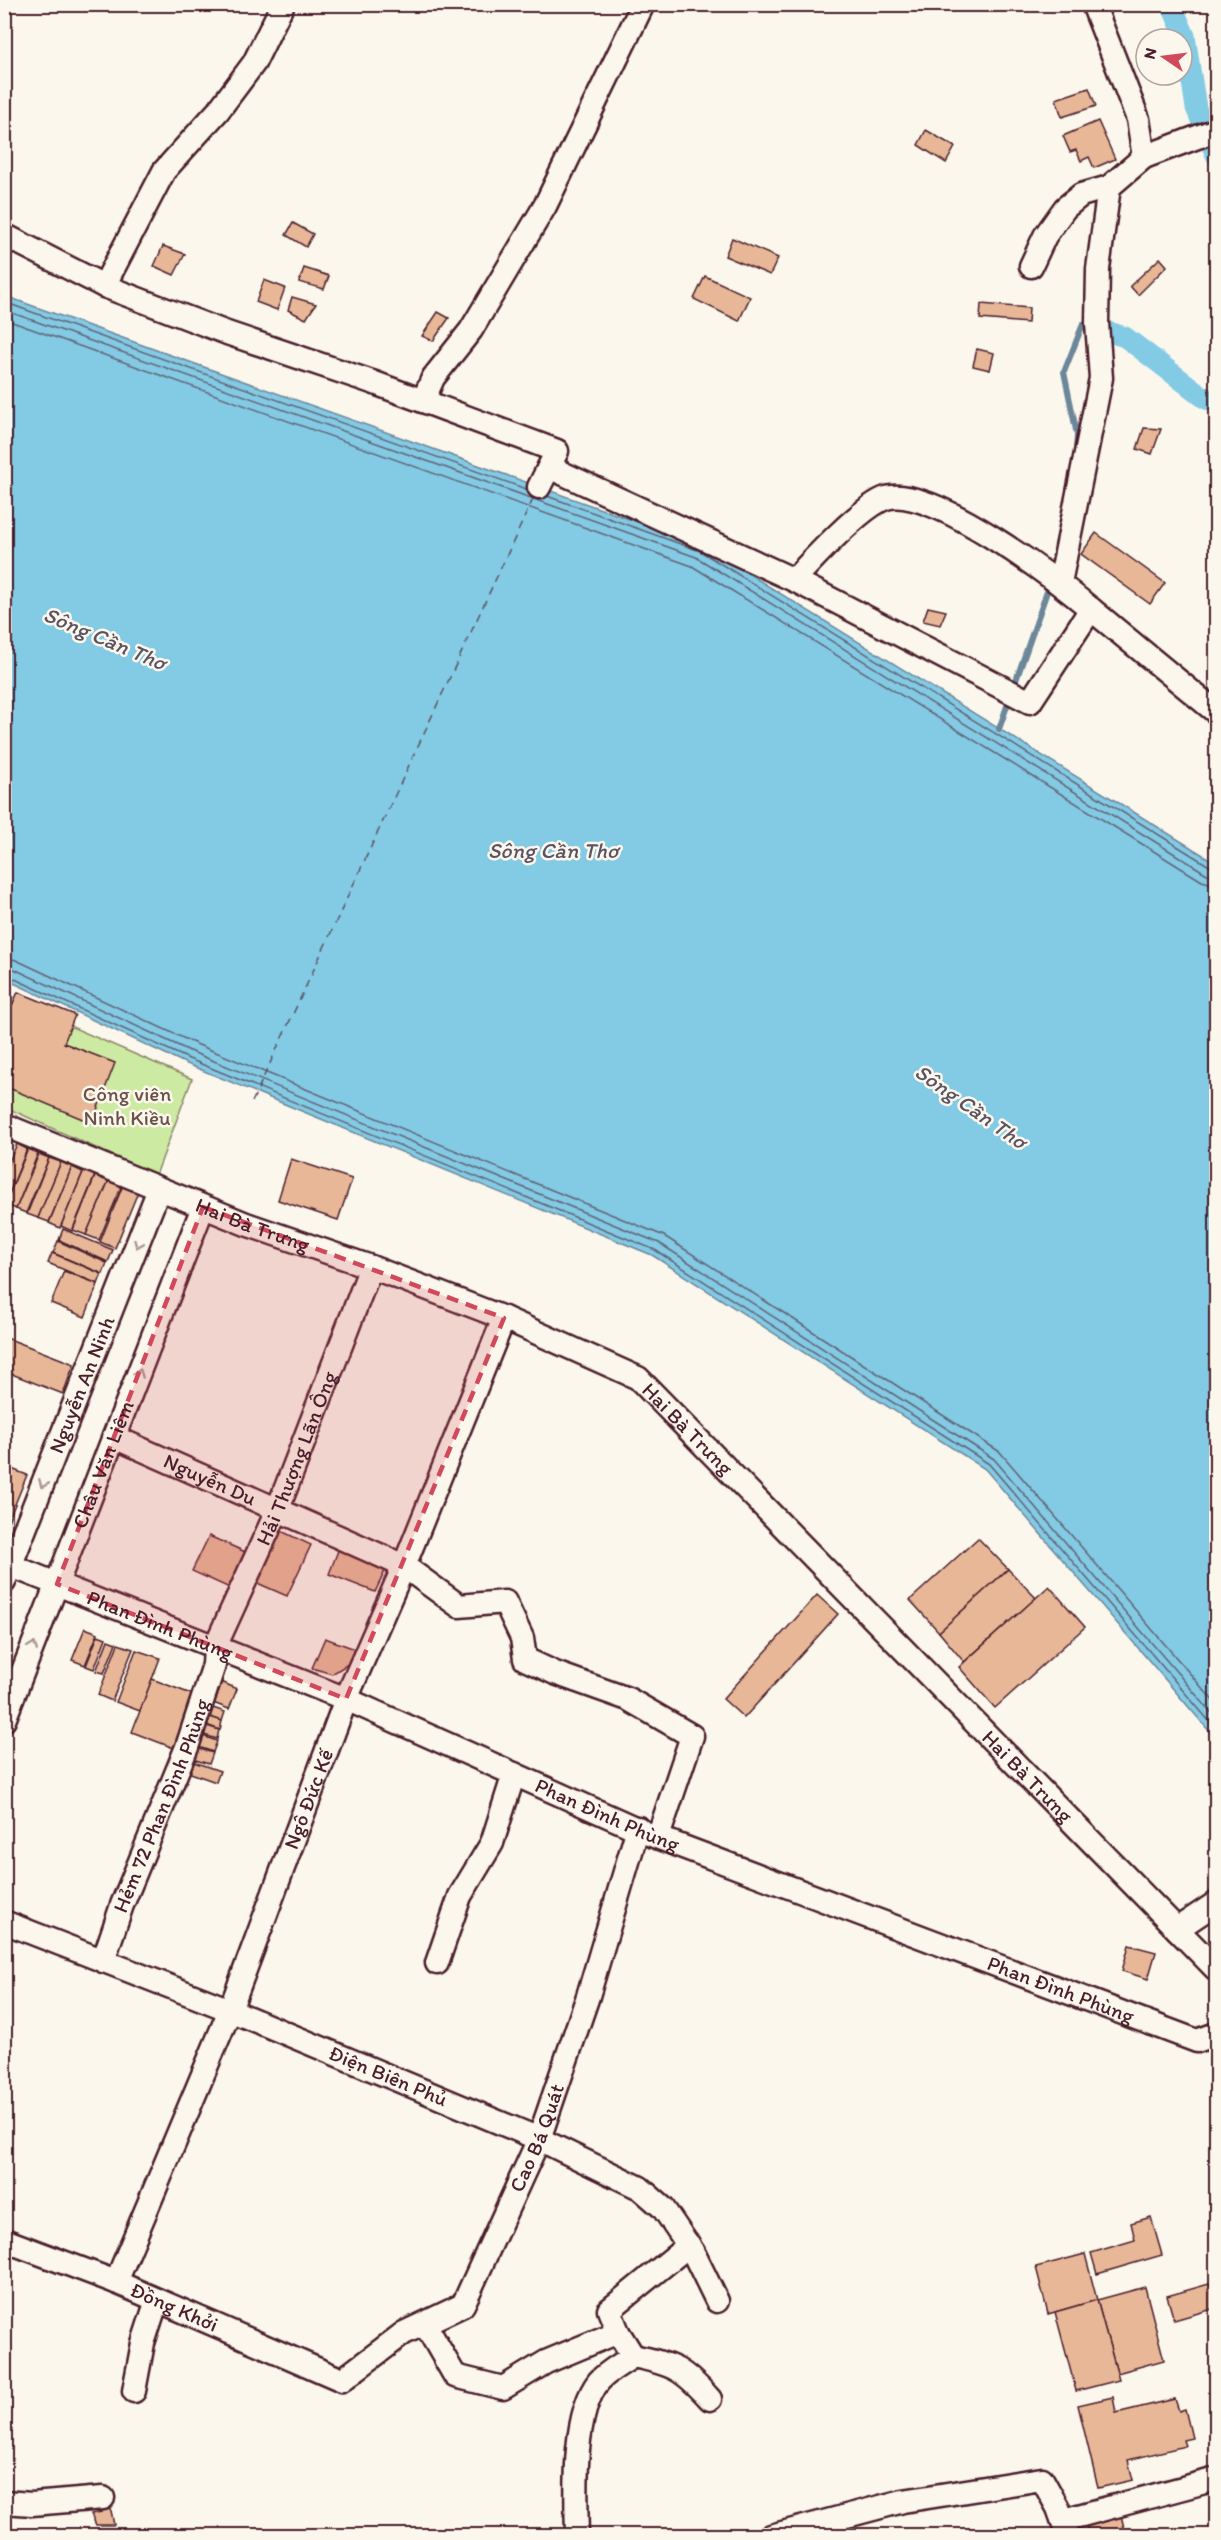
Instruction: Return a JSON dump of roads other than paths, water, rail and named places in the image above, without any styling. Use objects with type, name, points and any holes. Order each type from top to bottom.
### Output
[{"type":"street","points":[[104,286],[164,171],[218,111],[254,63],[283,4]]},
{"type":"street","points":[[423,401],[433,378],[471,330],[545,206],[644,4]]},
{"type":"street","points":[[1093,4],[1138,119],[1144,157]]},
{"type":"street","points":[[1031,266],[1045,236],[1065,208],[1081,195],[1109,187],[1144,157],[1210,133]]},
{"type":"street","points":[[1054,579],[1099,395],[1102,374],[1098,331],[1100,241],[1109,187]]},
{"type":"street","points":[[4,235],[104,286],[227,333],[423,401],[557,451],[544,477],[794,580],[1030,702],[1091,609]]},
{"type":"street","points":[[794,580],[850,524],[883,499],[895,496],[927,503],[962,519],[1054,579],[1216,712]]},
{"type":"street","name":"Hai Bà Trưng","points":[[7,1133],[504,1318],[638,1378],[1216,1969]]},
{"type":"street","name":"Nguyễn An Ninh","points":[[7,1570],[159,1189]]},
{"type":"street","name":"Châu Văn Liêm","points":[[4,1720],[203,1207]]},
{"type":"street","name":"Hải Thượng Lãn Ông","points":[[215,1647],[277,1511],[371,1268]]},
{"type":"street","name":"Ngô Đức Kế","points":[[116,2282],[230,2010],[346,1699],[404,1566],[504,1318]]},
{"type":"street","name":"Nguyễn Du","points":[[114,1437],[404,1566],[459,1606],[505,1602],[522,1638],[525,1659],[555,1673],[628,1699],[692,1736],[648,1833]]},
{"type":"street","name":"Phan Đình Phùng","points":[[7,1570],[57,1584],[346,1699],[648,1833],[1197,2041],[1216,2034]]},
{"type":"street","name":"Hẻm 72 Phan Đình Phùng","points":[[103,1961],[122,1905],[187,1747],[214,1665],[215,1647]]},
{"type":"street","points":[[437,1963],[460,1896],[492,1842],[514,1774]]},
{"type":"street","name":"Cao Bá Quát","points":[[342,2380],[404,2334],[463,2305],[539,2139],[588,1996],[648,1833]]},
{"type":"street","points":[[1177,1929],[1216,1903]]},
{"type":"street","name":"Điện Biên Phủ","points":[[4,1922],[230,2010],[539,2139],[640,2188],[663,2208],[689,2245],[717,2301]]},
{"type":"street","name":"Đồng Khởi","points":[[4,2240],[116,2282],[342,2380]]},
{"type":"street","points":[[633,2356],[618,2332],[609,2310],[689,2245]]},
{"type":"street","points":[[134,2391],[143,2343],[157,2300]]},
{"type":"street","points":[[425,2324],[455,2376],[503,2388],[546,2362],[618,2332]]},
{"type":"street","points":[[577,2535],[576,2480],[581,2431],[589,2397],[600,2380],[633,2356],[665,2362],[690,2376],[710,2399]]},
{"type":"street","points":[[771,2535],[903,2501],[1042,2479],[1066,2528],[1216,2479]]},
{"type":"street","points":[[4,2502],[32,2504],[103,2498]]},
{"type":"water","name":"Sông Cần Thơ","points":[[5,296],[702,545],[1216,863],[1216,1739],[985,1469],[652,1255],[187,1064],[5,979]]},
{"type":"waterway","points":[[1171,4],[1185,36],[1196,108],[1216,155]]},
{"type":"waterway","points":[[1076,451],[1077,435],[1064,372],[1083,324]]},
{"type":"waterway","points":[[1112,333],[1125,337],[1206,399],[1216,402]]},
{"type":"waterway","points":[[999,729],[1050,583]]},
{"type":"park label","name":"Công viên Ninh Kiều","points":[[127,1106]]}]
